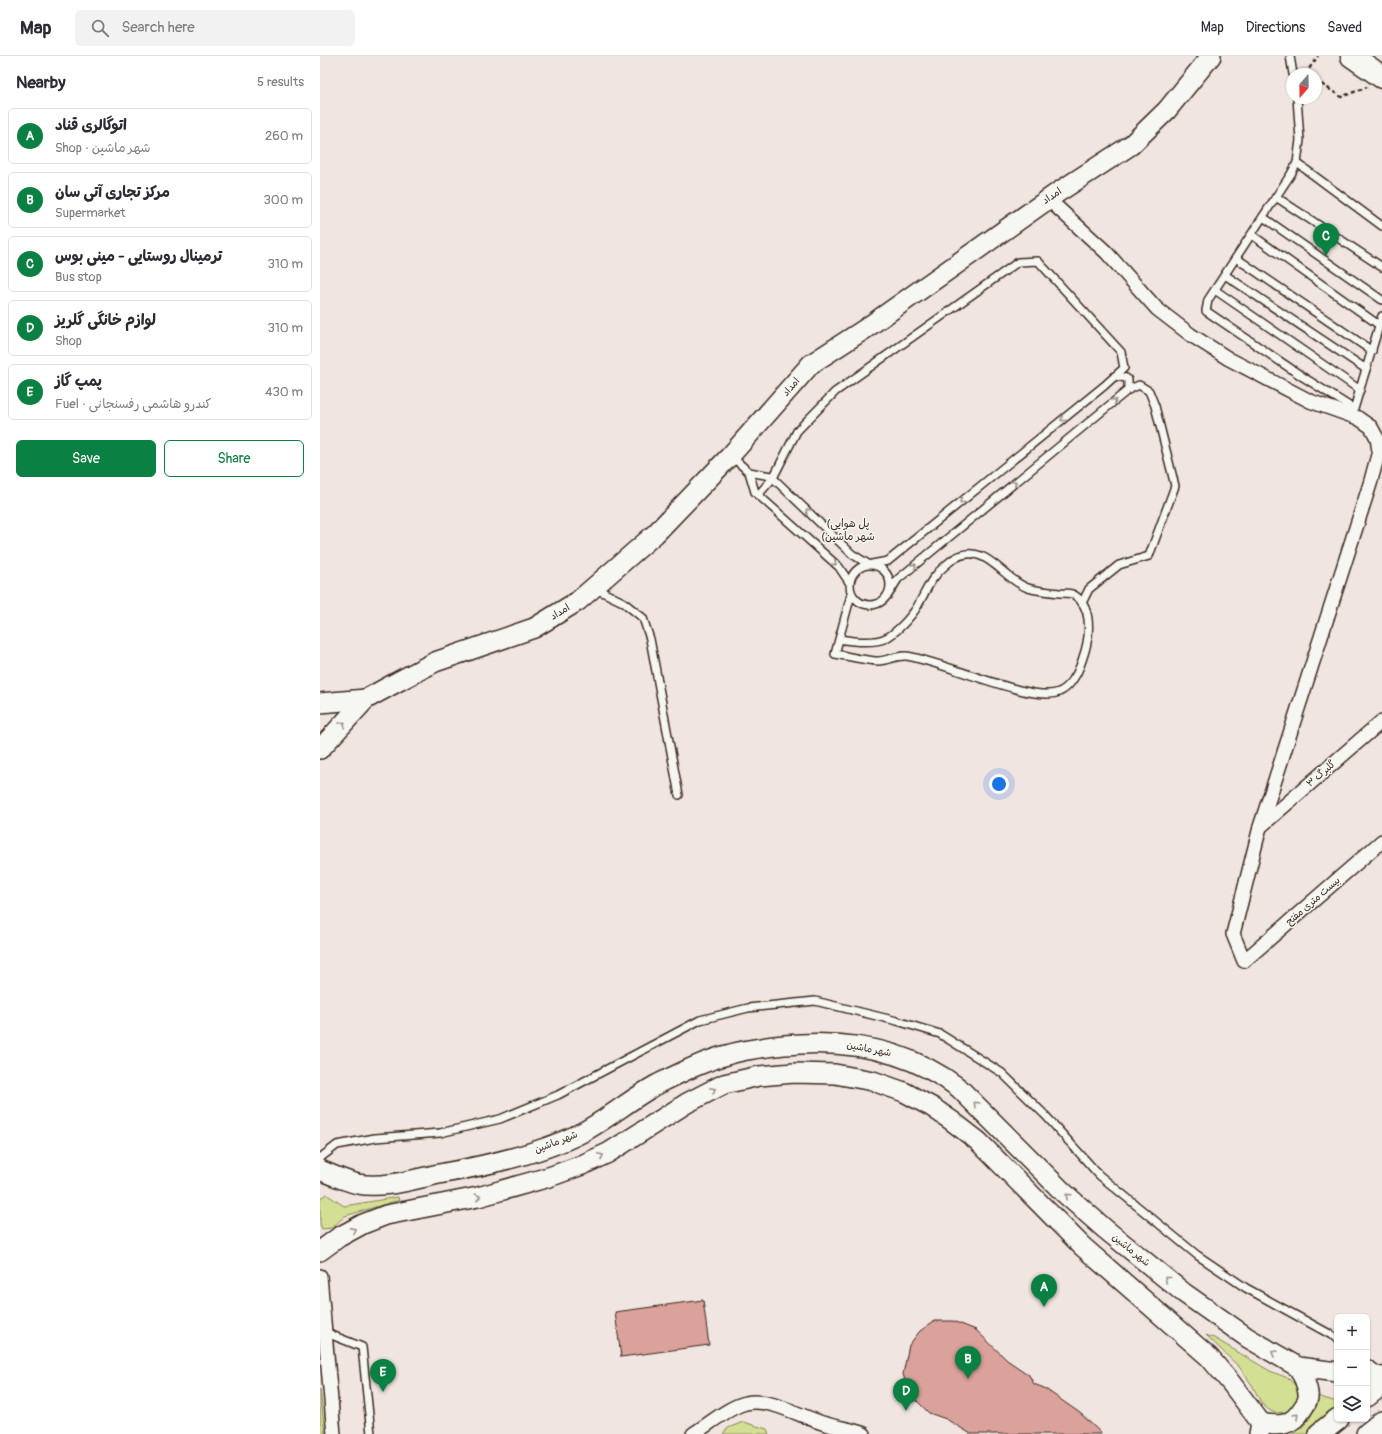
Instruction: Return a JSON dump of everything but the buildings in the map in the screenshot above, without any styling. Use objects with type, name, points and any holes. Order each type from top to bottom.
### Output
[{"type":"highway","points":[[1352,56],[1375,82]]},
{"type":"main road","points":[[1370,1394],[1382,1384]]},
{"type":"main road","points":[[1319,1434],[1334,1422]]},
{"type":"main road","points":[[1367,1434],[1382,1422]]},
{"type":"street","name":"امداد","points":[[366,699],[435,662],[534,628],[578,601],[656,534],[731,455],[811,364],[865,328],[1048,199],[1131,145],[1167,110],[1211,56]]},
{"type":"street","points":[[1048,199],[1106,252],[1157,309],[1191,335],[1229,359],[1310,401],[1358,418],[1371,427],[1380,446],[1370,484],[1260,827]]},
{"type":"street","points":[[320,703],[366,699]]},
{"type":"street","points":[[320,749],[366,699]]},
{"type":"street","name":"گلبرگ ۳","points":[[1260,827],[1381,725]]},
{"type":"street","name":"بیست متری مفتح","points":[[1260,827],[1233,934],[1244,961],[1382,841]]},
{"type":"street","name":"شهر ماشین","points":[[320,1170],[359,1184],[380,1185],[448,1173],[507,1159],[552,1145],[583,1132],[657,1085],[696,1066],[727,1055],[765,1047],[798,1044],[833,1043],[867,1047],[897,1054],[924,1066],[943,1076],[959,1088],[1063,1192],[1105,1230],[1184,1293],[1248,1338],[1298,1368],[1334,1372]]},
{"type":"street","points":[[320,1251],[339,1237],[363,1224],[386,1215],[478,1197],[549,1177],[582,1165],[608,1153],[687,1103],[724,1084],[759,1076],[794,1073],[835,1074],[873,1081],[904,1092],[932,1107],[978,1141],[1082,1246],[1209,1357],[1231,1383],[1260,1429],[1289,1423],[1299,1416],[1306,1404],[1308,1395],[1304,1379],[1298,1368]]},
{"type":"street","points":[[320,1276],[334,1434]]},
{"type":"street","points":[[1370,1375],[1382,1377]]},
{"type":"street","points":[[694,1434],[731,1409],[746,1402],[760,1402],[773,1405],[825,1424],[864,1434]]},
{"type":"lane","points":[[1290,56],[1292,68]]},
{"type":"lane","points":[[1297,104],[1300,140],[1297,162],[1252,235],[1208,300],[1206,311],[1302,377],[1354,409],[1382,316]]},
{"type":"lane","points":[[1297,162],[1382,226]]},
{"type":"lane","points":[[1276,197],[1382,267]]},
{"type":"lane","points":[[1263,217],[1382,300]]},
{"type":"lane","points":[[1252,235],[1379,325]]},
{"type":"lane","points":[[1236,258],[1372,351]]},
{"type":"lane","points":[[758,495],[773,478],[797,431],[835,392],[1018,262],[1038,261],[1121,352],[1124,368],[888,562],[861,566],[855,570],[849,582]]},
{"type":"lane","points":[[1225,275],[1366,369]]},
{"type":"lane","points":[[1215,290],[1360,390]]},
{"type":"lane","points":[[1115,376],[1126,378],[1128,380],[1128,390]]},
{"type":"lane","points":[[851,595],[860,603],[866,605],[879,603],[888,595],[898,579],[1128,390],[1139,385],[1149,391],[1155,406],[1175,486],[1149,556],[1118,565],[1089,589],[1082,603]]},
{"type":"lane","points":[[731,455],[749,472],[755,492],[839,568],[849,582],[851,595],[834,654],[878,661],[905,656],[1015,689],[1042,694],[1059,692],[1071,682],[1078,671],[1085,653],[1089,636],[1086,606],[1073,594],[1029,588],[1014,582],[1001,569],[982,555],[968,553],[954,558],[938,572],[927,587],[916,609],[900,627],[885,639],[862,642],[839,639]]},
{"type":"lane","points":[[749,472],[772,476],[852,554],[870,564],[878,566],[888,575],[890,582],[888,595]]},
{"type":"lane","points":[[594,588],[623,602],[643,618],[650,639],[679,795]]},
{"type":"lane","points":[[320,1158],[337,1145],[375,1138],[440,1133],[500,1119],[558,1095],[700,1020],[748,1008],[815,1001],[897,1021],[940,1034],[1002,1072],[1046,1116],[1099,1174],[1197,1255],[1246,1288],[1334,1336]]},
{"type":"lane","points":[[324,1332],[362,1347],[371,1434]]},
{"type":"lane","points":[[1370,1366],[1382,1373]]},
{"type":"path","points":[[1310,68],[1318,56]]},
{"type":"path","points":[[1322,84],[1341,97],[1375,82]]},
{"type":"green space","points":[[326,1194],[344,1206],[398,1197],[399,1200],[345,1216],[332,1228],[322,1229],[320,1224],[320,1199]]},
{"type":"green space","points":[[1206,1335],[1214,1338],[1270,1371],[1288,1378],[1295,1385],[1299,1393],[1297,1401],[1292,1409],[1285,1412],[1275,1413],[1262,1404],[1252,1385],[1240,1368]]},
{"type":"green space","points":[[320,1389],[325,1434],[320,1434]]},
{"type":"green space","points":[[1317,1396],[1334,1401],[1334,1413],[1307,1434],[1292,1434],[1303,1427],[1314,1409]]},
{"type":"green space","points":[[743,1422],[767,1429],[769,1434],[723,1434],[728,1428]]},
{"type":"place","name":"ترمینال روستایی - مینی بوس","points":[[1326,256]]},
{"type":"place","name":"اتوگالری قناد","points":[[1044,1307]]},
{"type":"place","name":"مرکز تجاری آتی سان","points":[[968,1379]]},
{"type":"place","name":"پمپ گاز","points":[[383,1392]]},
{"type":"place","name":"لوازم خانگی گلریز","points":[[906,1411]]},
{"type":"district","name":"(پل هوایی (شهر ماشین","points":[[848,529]]}]
